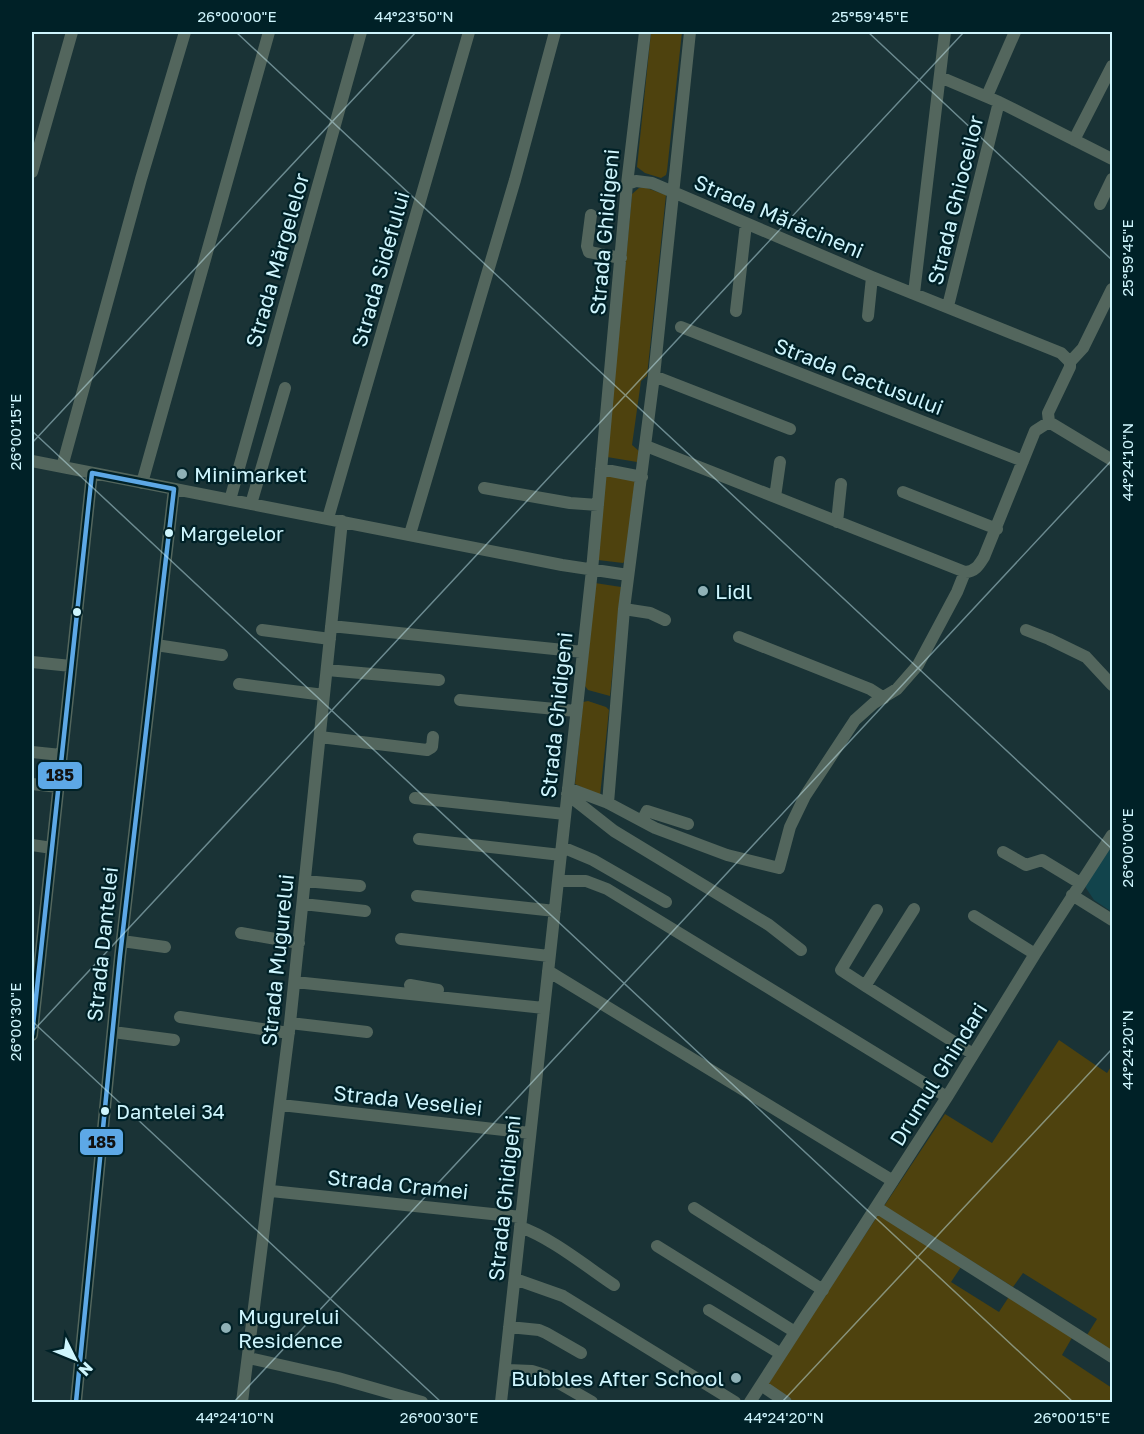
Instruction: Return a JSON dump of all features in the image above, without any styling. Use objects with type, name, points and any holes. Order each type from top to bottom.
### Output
[{"type":"street","points":[[32,172],[72,32]]},
{"type":"street","points":[[62,467],[141,178],[185,32]]},
{"type":"street","points":[[142,483],[269,32]]},
{"type":"street","name":"Strada Mărgelelor","points":[[230,500],[361,32]]},
{"type":"street","name":"Strada Sidefului","points":[[328,518],[469,32]]},
{"type":"street","points":[[410,534],[515,180],[555,32]]},
{"type":"street","name":"Strada Ghidigeni","points":[[501,1402],[592,570],[627,184],[645,32]]},
{"type":"street","points":[[608,803],[624,609],[646,446],[690,32]]},
{"type":"street","points":[[914,293],[940,77],[942,32]]},
{"type":"street","name":"Strada Ghioceilor","points":[[987,96],[1015,32]]},
{"type":"street","points":[[1074,140],[1113,66]]},
{"type":"street","points":[[940,77],[987,96],[1113,159]]},
{"type":"street","name":"Strada Ghioceilor","points":[[948,306],[999,102]]},
{"type":"street","points":[[1100,204],[1113,179]]},
{"type":"street","name":"Strada Mărăcineni","points":[[627,184],[636,181],[652,183],[872,277],[1061,353],[1070,362]]},
{"type":"street","points":[[591,215],[587,246],[589,252],[621,258]]},
{"type":"street","points":[[736,311],[746,224]]},
{"type":"street","points":[[868,316],[872,277]]},
{"type":"street","points":[[1049,422],[1048,414],[1070,367],[1070,362],[1083,348],[1113,289]]},
{"type":"street","name":"Strada Cactusului","points":[[681,327],[1023,461]]},
{"type":"street","points":[[654,376],[790,429]]},
{"type":"street","points":[[252,504],[285,388]]},
{"type":"street","points":[[567,791],[608,803],[655,828],[727,855],[774,868],[779,867],[790,827],[805,796],[849,727],[864,711],[903,683],[918,665],[957,592],[970,571],[984,557],[1035,431],[1049,422]]},
{"type":"street","points":[[1049,422],[1113,460]]},
{"type":"street","points":[[646,446],[837,522],[970,571]]},
{"type":"street","points":[[32,461],[592,570],[628,575]]},
{"type":"street","points":[[775,497],[780,462]]},
{"type":"street","points":[[601,469],[642,477]]},
{"type":"street","points":[[32,1035],[33,997],[52,848],[92,474]]},
{"type":"street","points":[[837,522],[841,484]]},
{"type":"street","points":[[484,488],[570,503],[598,505]]},
{"type":"street","name":"Strada Dantelei","points":[[76,1402],[112,1032],[174,489]]},
{"type":"street","points":[[903,492],[996,529]]},
{"type":"street","name":"Strada Mugurelui","points":[[242,1402],[271,1191],[290,1028],[342,521]]},
{"type":"street","points":[[624,609],[641,611],[665,620]]},
{"type":"street","points":[[262,630],[330,632],[583,652]]},
{"type":"street","points":[[1026,630],[1086,657],[1113,685]]},
{"type":"street","points":[[739,637],[870,689],[884,698]]},
{"type":"street","points":[[156,645],[222,655]]},
{"type":"street","points":[[32,662],[71,666]]},
{"type":"street","points":[[327,670],[439,680]]},
{"type":"street","points":[[239,684],[324,695]]},
{"type":"street","points":[[460,700],[576,711]]},
{"type":"street","points":[[320,737],[427,750],[432,747],[433,737]]},
{"type":"street","points":[[32,752],[62,755]]},
{"type":"street","points":[[32,784],[58,787]]},
{"type":"street","points":[[567,791],[614,831],[769,925],[801,950]]},
{"type":"street","points":[[415,798],[565,814]]},
{"type":"street","points":[[642,822],[647,811],[688,824]]},
{"type":"street","name":"Drumul Ghindari","points":[[750,1402],[947,1097],[1072,895],[1113,835]]},
{"type":"street","points":[[419,839],[561,851],[593,860],[666,902]]},
{"type":"street","points":[[32,846],[52,848]]},
{"type":"street","points":[[1003,852],[1026,865],[1042,860],[1080,883]]},
{"type":"street","points":[[305,881],[360,886]]},
{"type":"street","points":[[558,881],[586,881],[607,889],[947,1097]]},
{"type":"street","points":[[1072,895],[1113,920]]},
{"type":"street","points":[[417,896],[555,911]]},
{"type":"street","points":[[303,904],[365,911]]},
{"type":"street","points":[[877,909],[841,970],[973,1054]]},
{"type":"street","points":[[867,987],[867,983],[914,909]]},
{"type":"street","points":[[974,916],[1035,954]]},
{"type":"street","points":[[241,933],[299,943]]},
{"type":"street","points":[[401,939],[549,956]]},
{"type":"street","points":[[122,941],[165,947]]},
{"type":"street","points":[[548,971],[893,1181]]},
{"type":"street","points":[[295,982],[544,1005]]},
{"type":"street","points":[[410,985],[544,1005]]},
{"type":"street","points":[[180,1017],[290,1028],[367,1032]]},
{"type":"street","points":[[112,1032],[174,1040]]},
{"type":"street","name":"Strada Veseliei","points":[[281,1105],[530,1132]]},
{"type":"street","name":"Strada Cramei","points":[[271,1191],[521,1222]]},
{"type":"street","points":[[876,1207],[1113,1357]]},
{"type":"street","points":[[694,1208],[822,1290]]},
{"type":"street","points":[[521,1222],[529,1230],[614,1286]]},
{"type":"street","points":[[657,1246],[795,1332]]},
{"type":"street","points":[[515,1279],[563,1296],[735,1402]]},
{"type":"street","points":[[709,1310],[781,1354]]},
{"type":"street","points":[[509,1327],[546,1332],[581,1353]]},
{"type":"street","points":[[249,1358],[338,1378],[423,1402]]},
{"type":"street","points":[[505,1370],[532,1371],[545,1375],[592,1402]]},
{"type":"street","points":[[761,1385],[786,1402]]},
{"type":"shaded area","points":[[651,32],[682,32],[667,171],[666,175],[661,178],[645,173],[637,167]]},
{"type":"shaded area","points":[[644,187],[666,195],[647,376],[641,381],[632,445],[639,451],[637,462],[607,457],[632,194]]},
{"type":"shaded area","points":[[607,476],[635,480],[623,563],[598,560]]},
{"type":"shaded area","points":[[595,583],[621,587],[610,696],[588,690],[585,686]]},
{"type":"shaded area","points":[[588,701],[609,710],[600,796],[575,784],[583,702]]},
{"type":"shaded area","points":[[1112,839],[1112,912],[1094,900],[1086,888],[1085,880]]},
{"type":"shaded area","points":[[1059,1040],[1107,1073],[1112,1065],[1112,1351],[1087,1335],[1097,1319],[1023,1273],[1013,1287],[967,1258],[951,1282],[999,1312],[1010,1295],[1073,1336],[1062,1355],[1112,1388],[1112,1402],[795,1402],[767,1383],[945,1114],[992,1143]]},
{"type":"transit line","name":"185","points":[[32,1035],[92,473],[174,489],[120,956],[76,1402]]},
{"type":"place","name":"Minimarket","points":[[182,474]]},
{"type":"place","name":"Margelelor","points":[[169,533]]},
{"type":"place","name":"Lidl","points":[[703,591]]},
{"type":"place","name":"Dantelei 34","points":[[105,1111]]},
{"type":"place","name":"Mugurelui Residence","points":[[226,1328]]},
{"type":"place","name":"Bubbles After School","points":[[736,1378]]}]
